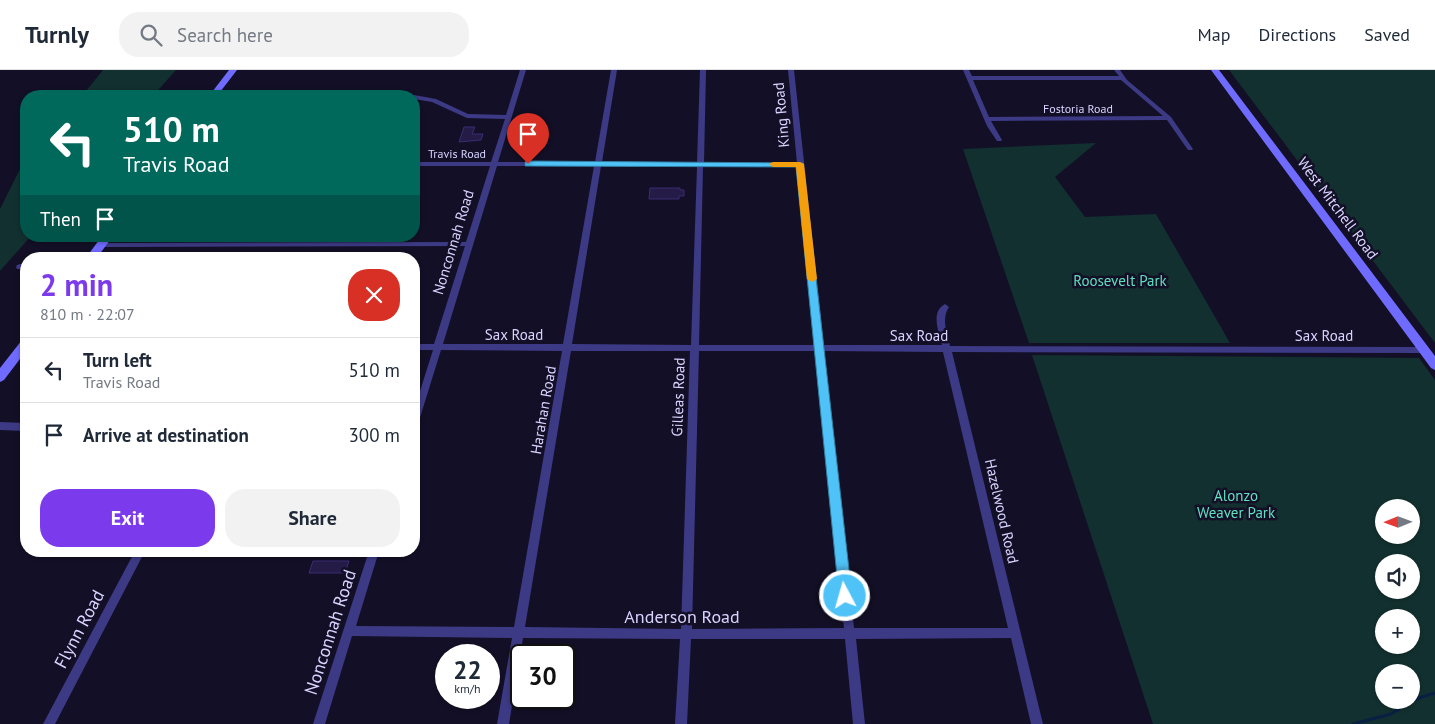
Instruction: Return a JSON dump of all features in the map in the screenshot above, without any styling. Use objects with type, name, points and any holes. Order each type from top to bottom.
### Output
[{"type":"main road","points":[[218,90],[233,70]]},
{"type":"main road","name":"West Mitchell Road","points":[[1215,70],[1435,365]]},
{"type":"main road","points":[[96,252],[103,242]]},
{"type":"main road","points":[[0,377],[20,351]]},
{"type":"street","name":"Nonconnah Road","points":[[420,405],[523,70]]},
{"type":"street","name":"Harahan Road","points":[[503,724],[614,70]]},
{"type":"street","name":"Gilleas Road","points":[[681,724],[686,634],[693,349],[703,70]]},
{"type":"street","name":"King Road","points":[[791,70],[859,724]]},
{"type":"street","points":[[966,70],[987,119],[999,140]]},
{"type":"street","points":[[1117,70],[1122,78],[1169,118],[1190,149]]},
{"type":"street","points":[[969,78],[1122,78]]},
{"type":"street","points":[[420,98],[434,100],[466,116],[508,117]]},
{"type":"street","name":"Fostoria Road","points":[[987,119],[1169,118]]},
{"type":"street","name":"Travis Road","points":[[420,164],[800,164]]},
{"type":"street","points":[[286,242],[468,244]]},
{"type":"street","name":"Hazelwood Road","points":[[945,307],[940,316],[947,348],[1037,724]]},
{"type":"street","name":"Sax Road","points":[[420,347],[1424,350]]},
{"type":"street","points":[[0,426],[20,427]]},
{"type":"street","name":"Flynn Road","points":[[49,724],[137,557]]},
{"type":"street","name":"Nonconnah Road","points":[[319,724],[372,557]]},
{"type":"street","name":"Anderson Road","points":[[349,631],[686,634],[1015,633]]},
{"type":"green space","points":[[103,70],[176,70],[158,90],[87,90]]},
{"type":"green space","points":[[1229,70],[1435,70],[1435,343]]},
{"type":"green space","name":"Roosevelt Park","points":[[1096,143],[1055,177],[1085,217],[1156,214],[1230,343],[1029,343],[963,149]]},
{"type":"green space","points":[[20,169],[20,242],[26,242],[0,271],[0,209]]},
{"type":"green space","name":"Alonzo Weaver Park","points":[[1032,355],[1419,358],[1435,380],[1435,724],[1153,724]]},
{"type":"building","points":[[464,127],[475,127],[472,134],[483,134],[481,140],[459,142]]},
{"type":"building","points":[[650,188],[680,188],[680,190],[684,190],[684,196],[679,196],[679,199],[649,199]]},
{"type":"building","points":[[313,561],[349,561],[345,573],[309,573]]},
{"type":"waterway","points":[[1353,724],[1391,714],[1413,700],[1435,693]]},
{"type":"slow traffic","points":[[773,164],[800,164],[812,279]]},
{"type":"route","points":[[528,164],[800,164],[845,596]]}]
